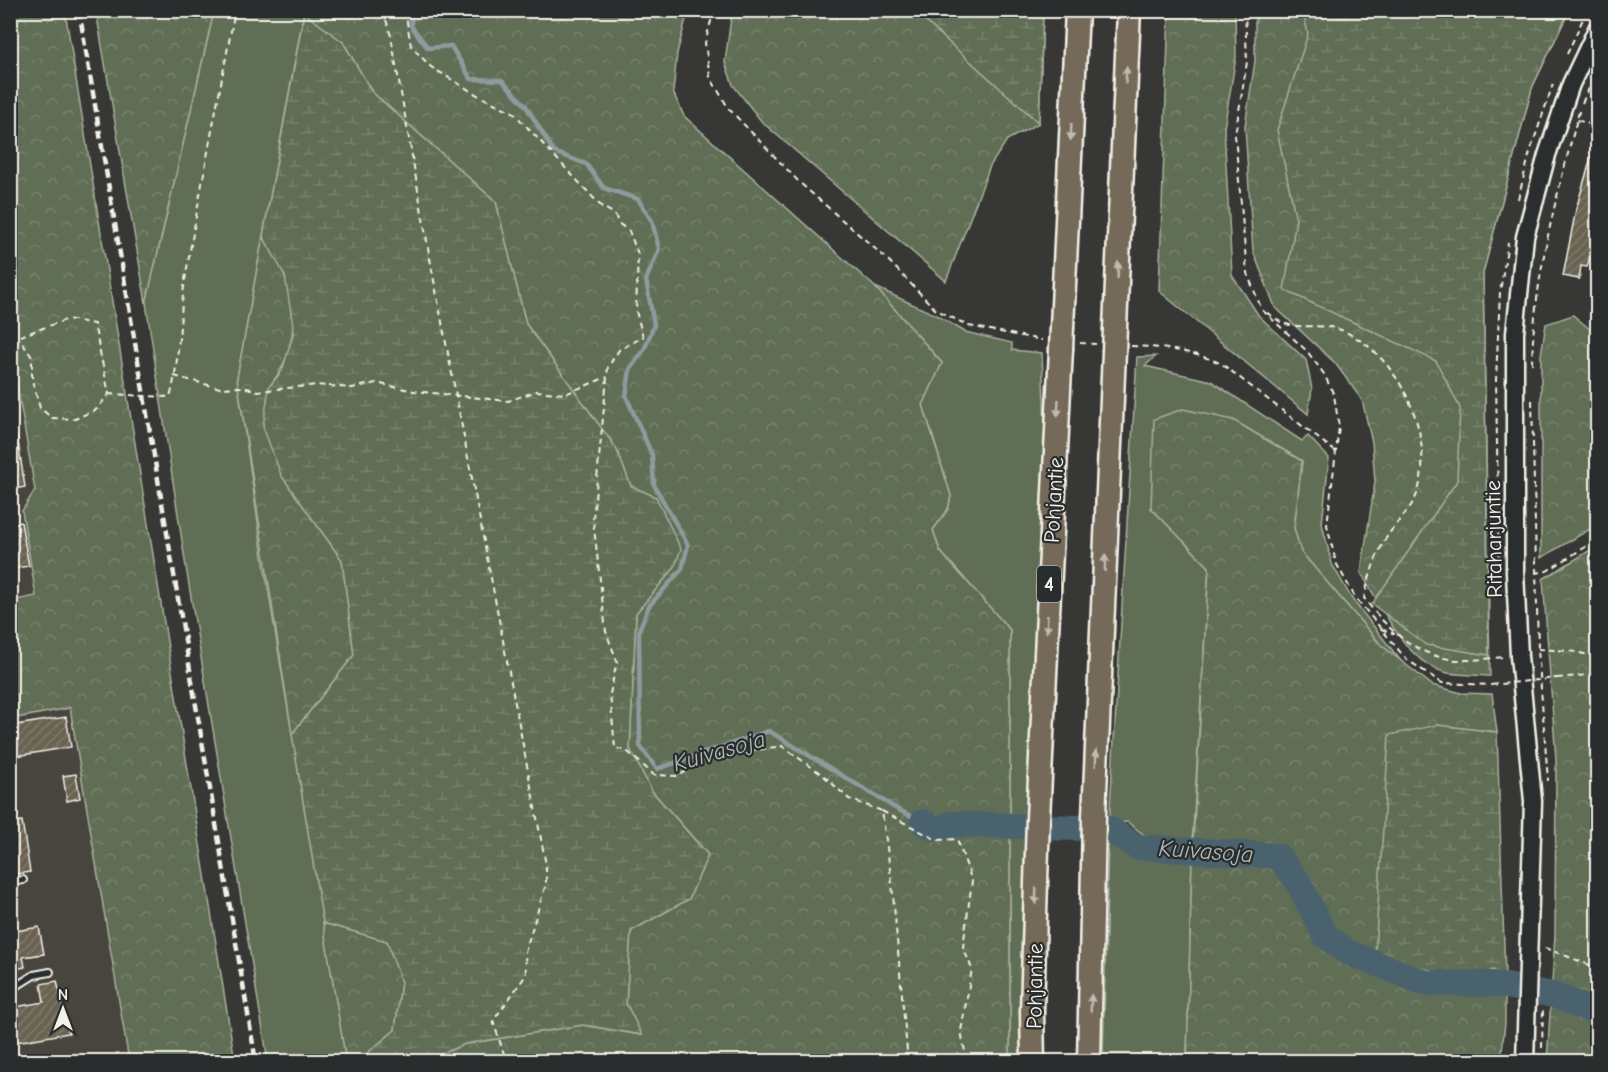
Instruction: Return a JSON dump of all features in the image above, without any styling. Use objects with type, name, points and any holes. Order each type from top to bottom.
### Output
[{"type":"highway","name":"Pohjantie","points":[[1033,1062],[1032,1011],[1038,828],[1077,10]]},
{"type":"highway","points":[[1089,1062],[1093,840],[1129,10]]},
{"type":"street","name":"Ritaharjuntie","points":[[1525,1062],[1526,1030],[1536,947],[1533,801],[1519,656],[1514,537],[1513,391],[1518,294],[1525,237],[1547,155],[1570,84],[1598,27]]},
{"type":"lane","points":[[10,882],[23,880]]},
{"type":"lane","points":[[10,990],[34,975],[50,972]]},
{"type":"path","points":[[109,394],[166,397],[167,394],[171,394],[192,235],[235,10]]},
{"type":"path","points":[[383,10],[391,36],[455,396],[546,865],[546,884],[525,952],[526,975],[493,1020],[505,1057],[504,1062]]},
{"type":"path","points":[[405,10],[411,46],[431,67],[478,96],[513,112],[552,157],[584,185],[602,207],[615,214],[618,223],[629,231],[638,254],[636,310],[643,337],[619,350],[608,367],[593,519],[606,632],[617,661],[610,694],[615,748],[627,751],[654,775],[678,776],[711,757],[782,746],[824,776],[849,799],[882,811],[937,840],[957,839],[972,881],[963,947],[972,969],[961,1031],[967,1062]]},
{"type":"path","points":[[714,10],[705,43],[710,77],[729,110],[800,183],[887,259],[935,309],[969,326],[1061,340],[1162,347],[1202,355],[1222,364],[1336,452]]},
{"type":"path","points":[[1245,10],[1246,62],[1235,135],[1247,273],[1262,310],[1307,351],[1324,374],[1338,413],[1336,452],[1327,525],[1336,563],[1355,597],[1406,659],[1442,683],[1491,685],[1598,674]]},
{"type":"path","points":[[1532,367],[1536,293],[1546,235],[1581,104],[1598,70]]},
{"type":"path","points":[[1577,120],[1598,127]]},
{"type":"path","points":[[1594,268],[1598,255]]},
{"type":"path","points":[[1262,310],[1286,324],[1340,330],[1376,352],[1395,375],[1409,404],[1421,438],[1421,472],[1417,495],[1386,537],[1369,578],[1364,598],[1382,622],[1429,653],[1451,660],[1519,656]]},
{"type":"path","points":[[10,340],[68,319],[94,324],[109,394]]},
{"type":"path","points":[[18,337],[32,357],[32,380],[39,408],[52,418],[75,419],[97,409],[109,394]]},
{"type":"path","points":[[174,376],[220,388],[243,387],[258,392],[317,385],[352,388],[376,383],[455,396],[508,401],[537,391],[564,394],[607,377]]},
{"type":"path","points":[[1532,389],[1535,573],[1547,571],[1598,539]]},
{"type":"path","points":[[1380,628],[1398,634]]},
{"type":"path","points":[[1538,649],[1570,651],[1598,657]]},
{"type":"path","points":[[882,811],[892,884],[908,1062]]},
{"type":"path","points":[[1536,947],[1598,968]]},
{"type":"shaded area","points":[[16,378],[35,490],[22,511],[36,596],[11,601],[10,379]]},
{"type":"shaded area","points":[[70,708],[129,1061],[11,1062],[11,719]]},
{"type":"green space","points":[[11,10],[65,11],[235,1061],[129,1061],[70,708],[11,719],[11,601],[36,596],[22,511],[35,490],[16,379],[10,379]]},
{"type":"green space","points":[[304,10],[688,11],[677,53],[673,92],[684,116],[875,287],[942,363],[923,405],[951,496],[948,509],[933,530],[940,551],[1010,630],[1010,1061],[425,1061],[465,1044],[583,1025],[641,1035],[626,1003],[631,931],[689,899],[708,855],[652,791],[630,749],[636,613],[674,568],[656,497],[631,486],[616,448],[526,324],[496,202],[372,92],[343,42],[304,13]]},
{"type":"green space","points":[[96,11],[214,11],[146,303]]},
{"type":"green space","points":[[214,11],[304,11],[237,378],[264,564],[346,1061],[268,1061],[185,561],[146,303]]},
{"type":"green space","points":[[732,11],[1043,11],[1039,123],[1007,140],[990,166],[946,281],[762,122],[733,85],[725,62]]},
{"type":"green space","points":[[914,11],[1043,11],[1039,123]]},
{"type":"green space","points":[[1169,11],[1235,11],[1236,57],[1224,128],[1232,275],[1259,316],[1306,360],[1312,389],[1308,414],[1159,291]]},
{"type":"green space","points":[[1255,11],[1569,11],[1532,88],[1483,273],[1490,676],[1448,673],[1419,658],[1396,632],[1361,573],[1375,482],[1372,442],[1362,400],[1335,363],[1275,307],[1253,251],[1245,126],[1255,61]]},
{"type":"green space","points":[[1303,11],[1569,11],[1532,88],[1483,273],[1489,655],[1426,645],[1372,604],[1457,481],[1460,408],[1436,361],[1284,290],[1296,220],[1277,130],[1308,34]]},
{"type":"green space","points":[[304,13],[343,42],[372,92],[496,202],[526,324],[616,448],[631,486],[656,497],[681,549],[674,568],[636,613],[630,749],[652,791],[708,855],[689,899],[631,931],[626,1003],[642,1035],[583,1025],[465,1044],[425,1061],[358,1061],[395,1030],[401,982],[387,941],[323,923],[292,734],[354,655],[342,560],[281,475],[263,427],[269,387],[282,371],[294,332],[285,276],[263,236]]},
{"type":"green space","points":[[263,236],[283,272],[292,307],[292,335],[289,348],[285,361],[269,387],[281,475],[342,560],[354,655],[292,734],[237,378]]},
{"type":"green space","points":[[875,287],[938,316],[965,332],[1012,343],[1012,350],[1042,353],[1045,427],[1020,1061],[1010,1061],[1010,630],[940,551],[933,530],[948,509],[951,496],[923,405],[942,363]]},
{"type":"green space","points":[[1573,315],[1597,335],[1597,525],[1541,558],[1541,355],[1546,324]]},
{"type":"green space","points":[[1156,356],[1145,366],[1211,381],[1302,441],[1308,436],[1329,458],[1322,524],[1332,564],[1352,599],[1401,661],[1381,645],[1301,552],[1294,528],[1302,461],[1233,420],[1151,508],[1209,567],[1192,846],[1147,837],[1127,822],[1109,824],[1137,357]]},
{"type":"green space","points":[[1183,409],[1233,420],[1302,461],[1294,528],[1301,552],[1381,645],[1432,685],[1461,693],[1492,694],[1497,732],[1437,725],[1493,970],[1505,975],[1505,1023],[1501,1061],[1187,1061],[1192,859],[1209,567],[1151,508],[1154,419]]},
{"type":"green space","points":[[1597,546],[1597,1061],[1547,1061],[1555,935],[1556,760],[1543,579]]},
{"type":"green space","points":[[1437,725],[1497,732],[1505,975],[1493,970],[1480,974],[1450,974],[1418,967],[1375,952],[1389,735]]},
{"type":"green space","points":[[1108,838],[1119,839],[1129,849],[1135,851],[1192,859],[1187,1061],[1103,1062]]},
{"type":"green space","points":[[323,923],[387,941],[401,982],[395,1030],[358,1061],[346,1061]]},
{"type":"building","points":[[1595,144],[1598,144],[1598,192],[1593,209],[1598,210],[1598,228],[1587,267],[1581,266],[1579,279],[1563,276],[1576,209]]},
{"type":"building","points":[[10,436],[17,436],[25,487],[10,490]]},
{"type":"building","points":[[21,522],[29,566],[10,569],[10,524]]},
{"type":"building","points":[[66,717],[71,747],[10,757],[10,726]]},
{"type":"building","points":[[76,774],[80,798],[67,801],[63,776]]},
{"type":"building","points":[[22,821],[30,872],[10,875],[10,822]]},
{"type":"building","points":[[39,927],[44,954],[23,957],[25,967],[10,970],[10,932]]},
{"type":"building","points":[[57,981],[69,1033],[10,1043],[10,1008],[44,1002],[41,984]]},
{"type":"waterway","name":"Kuivasoja","points":[[412,10],[411,26],[428,48],[451,46],[471,79],[502,80],[526,106],[554,152],[586,164],[604,188],[638,199],[652,221],[659,249],[646,280],[654,325],[644,350],[630,369],[626,396],[652,455],[654,485],[688,545],[682,569],[649,606],[639,630],[640,746],[657,769],[769,731],[897,809],[923,822]]},
{"type":"waterway","name":"Kuivasoja","points":[[923,822],[936,829],[952,824],[1109,829],[1137,847],[1278,856],[1297,880],[1325,935],[1347,952],[1426,983],[1496,984],[1553,995],[1598,1013]]},
{"type":"railway","points":[[79,10],[256,1062]]}]
